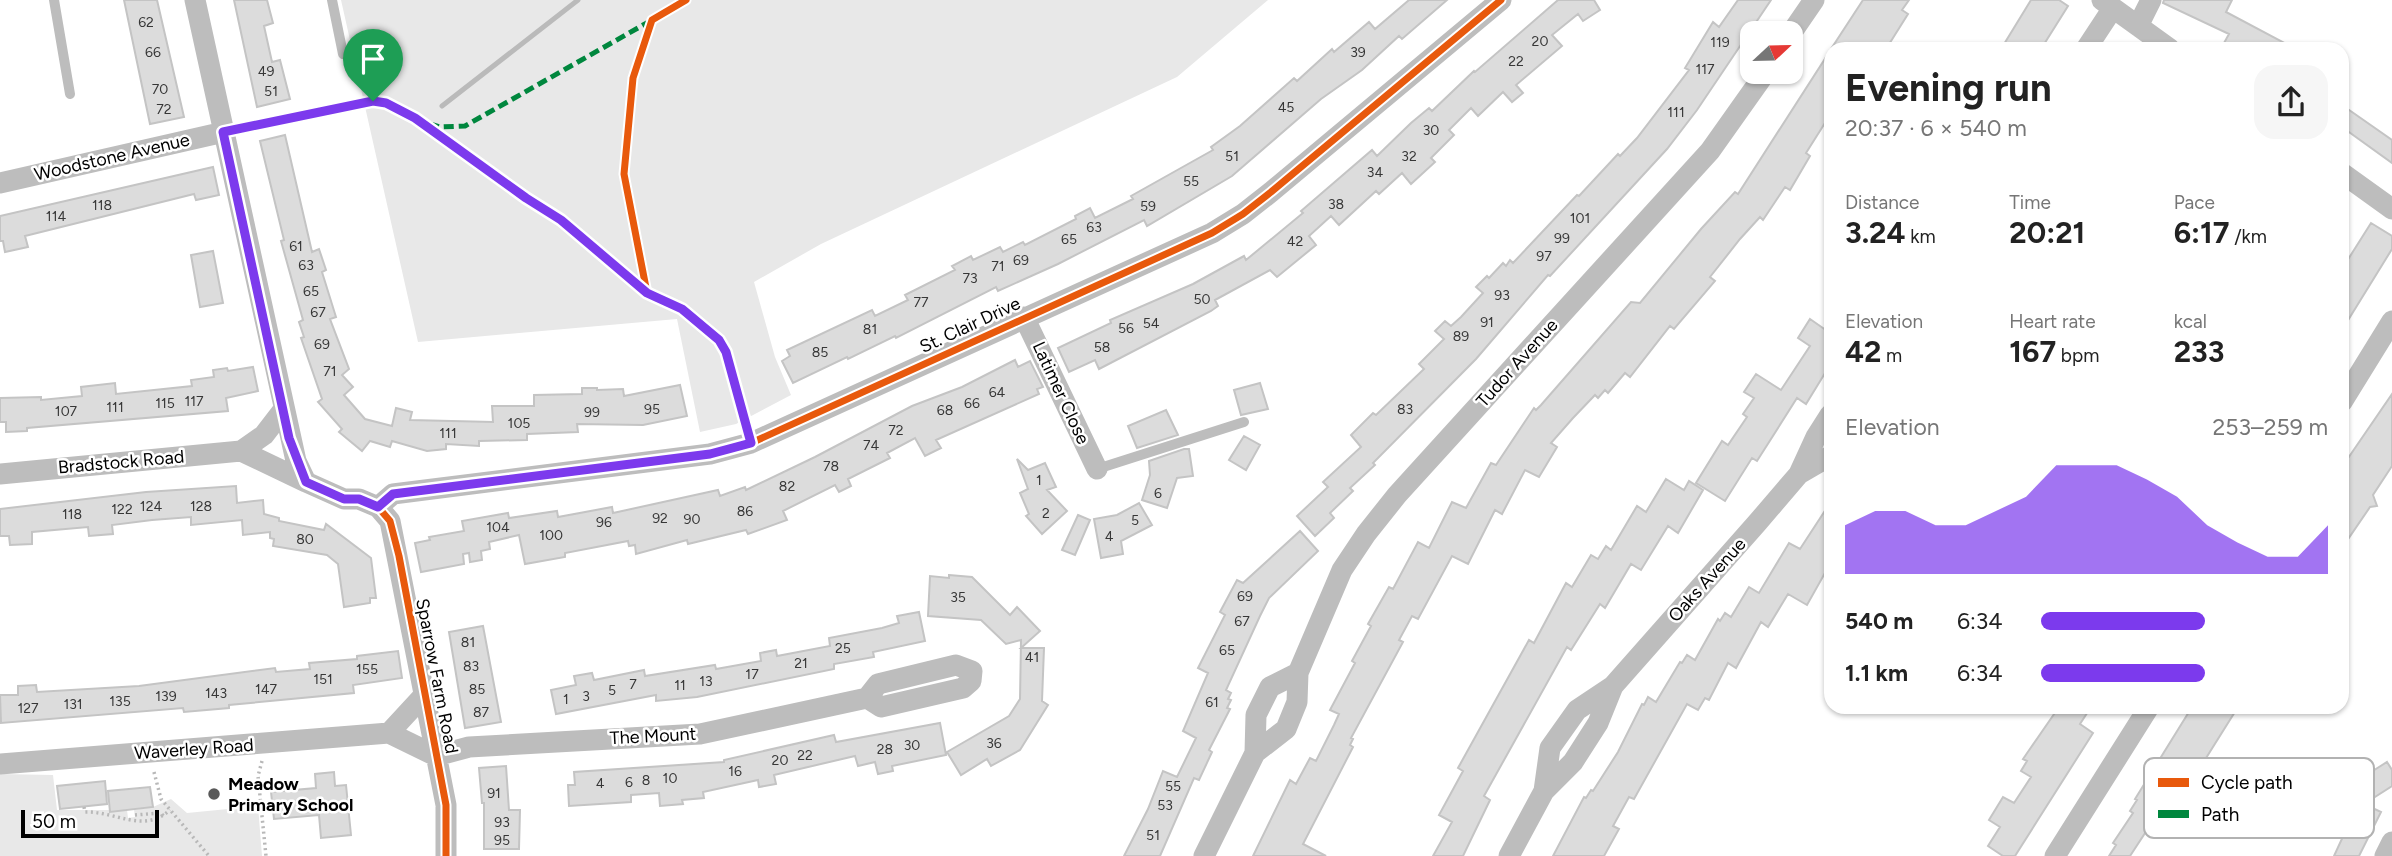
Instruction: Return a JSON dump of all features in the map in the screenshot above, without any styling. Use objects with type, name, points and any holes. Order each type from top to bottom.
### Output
[{"type":"street","points":[[195,0],[284,410],[296,461],[306,482]]},
{"type":"street","name":"St. Clair Drive","points":[[378,507],[393,494],[710,454],[751,443],[1212,233],[1244,214],[1502,0]]},
{"type":"street","points":[[1800,21],[1814,0]]},
{"type":"street","points":[[2138,26],[2151,0]]},
{"type":"street","points":[[2089,42],[2108,4],[2160,42]]},
{"type":"street","name":"Tudor Avenue","points":[[1255,753],[1286,729],[1297,702],[1298,673],[1342,570],[1366,534],[1397,495],[1710,150],[1757,84]]},
{"type":"street","name":"Woodstone Avenue","points":[[0,183],[223,132]]},
{"type":"street","points":[[2349,178],[2392,209]]},
{"type":"street","name":"Latimer Close","points":[[1024,317],[1097,469]]},
{"type":"street","points":[[2349,391],[2392,321]]},
{"type":"street","points":[[284,410],[264,435],[241,451],[344,499],[359,499],[378,507]]},
{"type":"street","name":"Oaks Avenue","points":[[1509,856],[1544,791],[1550,748],[1577,710],[1614,687],[1799,474],[1824,424]]},
{"type":"street","name":"Bradstock Road","points":[[0,474],[241,451]]},
{"type":"street","name":"Oaks Avenue","points":[[1799,474],[1824,459]]},
{"type":"street","name":"Sparrow Farm Road","points":[[378,507],[390,521],[425,694],[446,805],[446,856]]},
{"type":"street","name":"Tudor Avenue","points":[[1204,856],[1255,753],[1256,715],[1270,687],[1298,673]]},
{"type":"street","points":[[425,694],[389,733],[436,756]]},
{"type":"street","name":"The Mount","points":[[436,756],[469,747],[700,734],[867,698]]},
{"type":"street","points":[[2056,856],[2145,714]]},
{"type":"street","name":"Waverley Road","points":[[0,764],[389,733]]},
{"type":"street","points":[[2385,856],[2392,842]]},
{"type":"lane","points":[[54,0],[70,94]]},
{"type":"lane","points":[[331,0],[343,54]]},
{"type":"lane","points":[[1097,469],[1244,422]]},
{"type":"path","points":[[223,132],[373,101],[386,103],[415,118],[561,220],[647,293],[682,309],[719,340],[726,352],[751,443]]},
{"type":"path","points":[[262,759],[258,776],[266,856]]},
{"type":"path","points":[[153,766],[161,799],[209,856]]},
{"type":"path","points":[[84,807],[85,812],[101,811],[129,822],[164,816],[170,810]]},
{"type":"path","points":[[135,815],[160,813],[164,816]]},
{"type":"shaded area","points":[[341,0],[1268,0],[1177,77],[821,244],[754,282],[775,357],[791,395],[736,424],[700,432],[677,319],[418,342]]},
{"type":"shaded area","points":[[0,774],[53,775],[57,810],[127,810],[128,818],[135,817],[134,810],[153,807],[171,799],[187,813],[258,806],[262,856],[0,856]]},
{"type":"building","points":[[124,0],[157,0],[184,117],[150,124]]},
{"type":"building","points":[[234,0],[267,0],[273,23],[264,26],[272,62],[280,60],[290,99],[257,107]]},
{"type":"building","points":[[1409,0],[1447,0],[1402,39],[1399,36],[1362,70],[1321,99],[1232,176],[1147,226],[1144,220],[1058,264],[998,291],[996,287],[896,338],[895,336],[793,383],[782,361],[790,356],[787,350],[872,310],[875,316],[908,300],[905,295],[955,270],[952,266],[971,256],[973,260],[1000,247],[1003,252],[1023,242],[1025,245],[1076,219],[1075,216],[1090,208],[1095,218],[1133,199],[1131,196],[1213,150],[1211,147],[1240,126],[1294,78],[1297,81],[1332,49],[1334,52],[1369,22],[1375,29]]},
{"type":"building","points":[[1558,0],[1594,0],[1600,10],[1583,21],[1578,14],[1552,35],[1562,46],[1516,85],[1523,93],[1512,102],[1503,92],[1478,116],[1471,108],[1449,130],[1454,135],[1431,158],[1435,162],[1411,184],[1402,173],[1379,194],[1376,191],[1339,225],[1331,216],[1309,236],[1316,245],[1277,277],[1270,270],[1215,300],[1218,306],[1211,311],[1099,369],[1095,360],[1069,372],[1058,348],[1111,323],[1110,320],[1193,284],[1244,256],[1246,260],[1372,150],[1377,156],[1429,108],[1432,111],[1474,71]]},
{"type":"building","points":[[1738,0],[1771,0],[1757,21],[1740,21],[1740,46],[1667,149],[1550,276],[1548,275],[1476,359],[1350,488],[1353,491],[1330,513],[1334,518],[1315,536],[1297,516],[1328,487],[1323,482],[1361,447],[1351,435],[1424,369],[1419,364],[1444,339],[1435,331],[1445,321],[1451,326],[1461,317],[1483,293],[1476,287],[1503,263],[1506,266],[1510,260],[1513,263],[1577,195],[1579,196],[1618,154],[1620,156],[1637,138],[1689,70],[1685,68],[1713,22],[1719,27]]},
{"type":"building","points":[[1863,0],[1909,0],[1902,10],[1908,14],[1890,42],[1836,42]]},
{"type":"building","points":[[2031,0],[2059,0],[2068,6],[2045,42],[2005,42]]},
{"type":"building","points":[[2164,0],[2232,0],[2226,12],[2283,42],[2225,42],[2229,34],[2163,3]]},
{"type":"building","points":[[1824,60],[1824,124],[1806,153],[1810,156],[1790,190],[1785,187],[1763,220],[1760,217],[1740,239],[1710,277],[1715,281],[1674,329],[1670,326],[1630,377],[1625,373],[1608,393],[1605,390],[1598,398],[1595,395],[1551,443],[1557,447],[1539,477],[1525,470],[1502,514],[1495,510],[1468,564],[1452,556],[1418,619],[1412,616],[1399,640],[1403,642],[1351,738],[1353,739],[1350,745],[1353,747],[1303,844],[1326,856],[1253,856],[1290,780],[1296,784],[1310,758],[1316,761],[1339,714],[1330,710],[1355,663],[1352,661],[1371,626],[1368,624],[1389,587],[1393,589],[1418,542],[1429,548],[1452,502],[1466,508],[1491,463],[1496,465],[1534,408],[1536,410],[1541,405],[1631,302],[1640,303],[1701,229],[1735,192],[1738,194]]},
{"type":"building","points":[[2349,110],[2392,140],[2392,163],[2349,132]]},
{"type":"building","points":[[285,135],[312,252],[319,249],[326,270],[322,272],[336,317],[330,319],[349,369],[342,375],[353,387],[344,395],[365,419],[392,426],[396,408],[412,412],[410,420],[493,422],[492,406],[534,406],[534,395],[582,394],[582,388],[597,388],[623,389],[624,396],[680,385],[687,416],[643,425],[577,424],[578,432],[527,434],[527,440],[479,441],[479,446],[446,444],[446,449],[427,451],[392,441],[390,447],[370,441],[362,451],[339,432],[342,429],[318,402],[322,399],[301,338],[304,337],[299,322],[303,320],[281,241],[284,240],[260,141]]},
{"type":"building","points":[[213,167],[219,195],[196,200],[194,194],[25,236],[28,247],[5,252],[3,241],[0,241],[0,216]]},
{"type":"building","points":[[2371,223],[2392,236],[2392,249],[2349,319],[2349,258]]},
{"type":"building","points":[[213,251],[223,303],[200,307],[191,255]]},
{"type":"building","points":[[1810,319],[1824,329],[1824,375],[1806,404],[1797,398],[1757,461],[1752,458],[1725,501],[1696,483],[1722,441],[1728,445],[1747,417],[1743,414],[1754,398],[1744,392],[1756,374],[1781,390],[1810,346],[1798,338]]},
{"type":"building","points":[[1015,360],[1018,367],[1030,361],[1043,387],[1037,389],[1039,394],[936,440],[941,448],[925,456],[915,438],[887,453],[890,458],[848,479],[851,486],[839,492],[835,485],[783,511],[787,520],[748,534],[746,530],[688,544],[687,540],[636,554],[635,545],[629,546],[628,541],[525,564],[519,535],[489,542],[490,549],[481,551],[482,560],[470,562],[469,553],[463,554],[464,564],[421,572],[415,543],[430,540],[429,537],[464,531],[462,521],[508,513],[509,518],[557,511],[558,517],[612,507],[613,513],[718,490],[720,496],[745,487],[746,490],[912,406],[962,387]]},
{"type":"building","points":[[253,367],[258,391],[226,398],[228,411],[27,428],[27,431],[6,432],[6,422],[0,422],[0,398],[41,397],[41,400],[82,396],[81,387],[115,383],[116,394],[192,386],[191,380],[214,377],[213,370],[227,368],[228,371]]},
{"type":"building","points":[[1260,383],[1268,409],[1241,415],[1234,390]]},
{"type":"building","points":[[2392,394],[2392,466],[2373,495],[2377,506],[2370,507],[2349,538],[2349,457]]},
{"type":"building","points":[[1166,410],[1178,435],[1137,448],[1128,426]]},
{"type":"building","points":[[1244,436],[1260,445],[1246,470],[1229,460]]},
{"type":"building","points":[[1189,449],[1193,476],[1177,478],[1167,508],[1142,500],[1150,475],[1149,461]]},
{"type":"building","points":[[1017,459],[1028,470],[1045,463],[1056,487],[1047,490],[1067,511],[1042,534],[1026,516],[1029,514],[1020,493],[1028,489]]},
{"type":"building","points":[[1666,479],[1684,490],[1689,481],[1703,490],[1678,533],[1668,526],[1641,570],[1631,564],[1605,608],[1600,604],[1571,650],[1567,647],[1484,796],[1490,800],[1463,856],[1433,856],[1452,822],[1439,815],[1463,771],[1458,768],[1529,640],[1534,643],[1566,583],[1572,587],[1591,555],[1598,559],[1606,546],[1611,550],[1637,506],[1646,512]]},
{"type":"building","points":[[236,486],[237,503],[263,500],[264,514],[279,518],[279,521],[324,530],[326,524],[371,558],[376,598],[370,598],[370,603],[344,607],[338,564],[327,555],[273,546],[274,539],[270,538],[270,532],[243,535],[242,520],[191,525],[191,517],[152,520],[112,525],[113,534],[89,536],[88,527],[32,532],[32,544],[10,545],[9,536],[0,536],[0,509],[146,492]]},
{"type":"building","points":[[1139,503],[1152,525],[1121,541],[1123,554],[1101,558],[1094,519],[1117,515]]},
{"type":"building","points":[[1824,512],[1824,575],[1807,605],[1788,594],[1768,627],[1761,622],[1736,668],[1728,663],[1709,700],[1705,698],[1698,710],[1687,704],[1634,799],[1629,797],[1613,826],[1619,829],[1604,856],[1553,856],[1584,797],[1593,791],[1618,752],[1642,704],[1644,705],[1648,697],[1656,702],[1687,655],[1695,660],[1718,619],[1720,621],[1725,613],[1731,617],[1749,587],[1759,593],[1789,543],[1800,549]]},
{"type":"building","points":[[1078,515],[1090,520],[1075,555],[1062,550]]},
{"type":"building","points":[[1300,531],[1318,551],[1269,598],[1226,690],[1231,693],[1227,708],[1230,709],[1209,750],[1212,752],[1199,780],[1194,778],[1160,856],[1124,856],[1148,809],[1163,771],[1177,777],[1196,738],[1183,731],[1208,673],[1198,668],[1225,615],[1220,612],[1237,580],[1243,583]]},
{"type":"building","points":[[949,575],[972,577],[1010,615],[1017,607],[1040,631],[1021,648],[1044,648],[1042,701],[1048,705],[1020,750],[991,766],[987,759],[961,775],[947,752],[1009,716],[1020,699],[1021,640],[1006,644],[981,620],[928,616],[930,576],[949,578]]},
{"type":"building","points":[[919,612],[925,641],[873,652],[874,657],[834,664],[834,669],[697,697],[656,701],[656,695],[556,714],[551,690],[576,685],[574,676],[592,673],[594,680],[644,670],[645,676],[715,665],[716,669],[761,661],[760,653],[776,650],[777,656],[830,646],[829,638],[882,628],[899,623],[897,616]]},
{"type":"building","points":[[483,626],[501,722],[465,728],[449,632]]},
{"type":"building","points":[[398,651],[402,678],[353,685],[354,693],[184,712],[183,708],[1,723],[0,695],[18,695],[18,686],[36,685],[37,692],[139,686],[275,668],[276,672],[310,669],[309,663],[357,659],[357,656]]},
{"type":"building","points":[[2054,714],[2086,714],[2080,724],[2093,733],[2015,856],[2003,856],[1988,846],[2000,827],[1989,820],[2003,797],[2014,803],[2031,777],[2021,771],[2027,761],[2023,759]]},
{"type":"building","points":[[2188,714],[2234,714],[2206,758],[2160,758]]},
{"type":"building","points":[[940,723],[946,755],[892,766],[893,771],[878,774],[875,762],[858,766],[855,756],[774,775],[776,784],[759,787],[758,780],[703,792],[704,798],[682,800],[683,804],[660,806],[659,793],[631,795],[631,802],[569,806],[568,785],[575,785],[574,772],[724,762],[834,735],[836,742]]},
{"type":"building","points":[[2387,762],[2392,770],[2392,786],[2374,798],[2374,770]]},
{"type":"building","points":[[506,766],[509,810],[520,810],[519,849],[484,849],[484,803],[479,768]]},
{"type":"building","points":[[334,772],[335,786],[346,785],[351,835],[321,838],[319,815],[274,819],[271,792],[316,788],[315,774]]},
{"type":"building","points":[[105,781],[107,804],[60,809],[57,786]]},
{"type":"building","points":[[2144,784],[2144,835],[2130,856],[2109,856],[2116,845],[2113,843],[2133,813],[2130,811],[2137,800],[2135,799]]},
{"type":"building","points":[[150,787],[153,807],[110,812],[108,791]]},
{"type":"building","points":[[2374,809],[2381,812],[2374,826]]},
{"type":"building","points":[[2342,838],[2368,838],[2359,856],[2334,856]]},
{"type":"waterway","points":[[442,106],[578,0]]},
{"type":"marked path","points":[[415,119],[440,127],[465,126],[652,20]]},
{"type":"cycle path","points":[[686,0],[652,20],[633,78],[624,174],[647,293],[682,309],[719,340],[726,352],[751,443]]},
{"type":"cycle path","points":[[446,856],[446,805],[399,556],[390,521],[378,507],[393,494],[710,454],[751,443],[1212,233],[1271,192],[1501,0]]},
{"type":"place","name":"Meadow Primary School","points":[[214,794]]},
{"type":"route","points":[[373,101],[386,103],[415,118],[561,220],[647,293],[682,309],[719,340],[726,352],[751,443],[710,454],[393,494],[378,507],[359,499],[344,499],[306,482],[289,438],[223,132],[373,101]]}]
